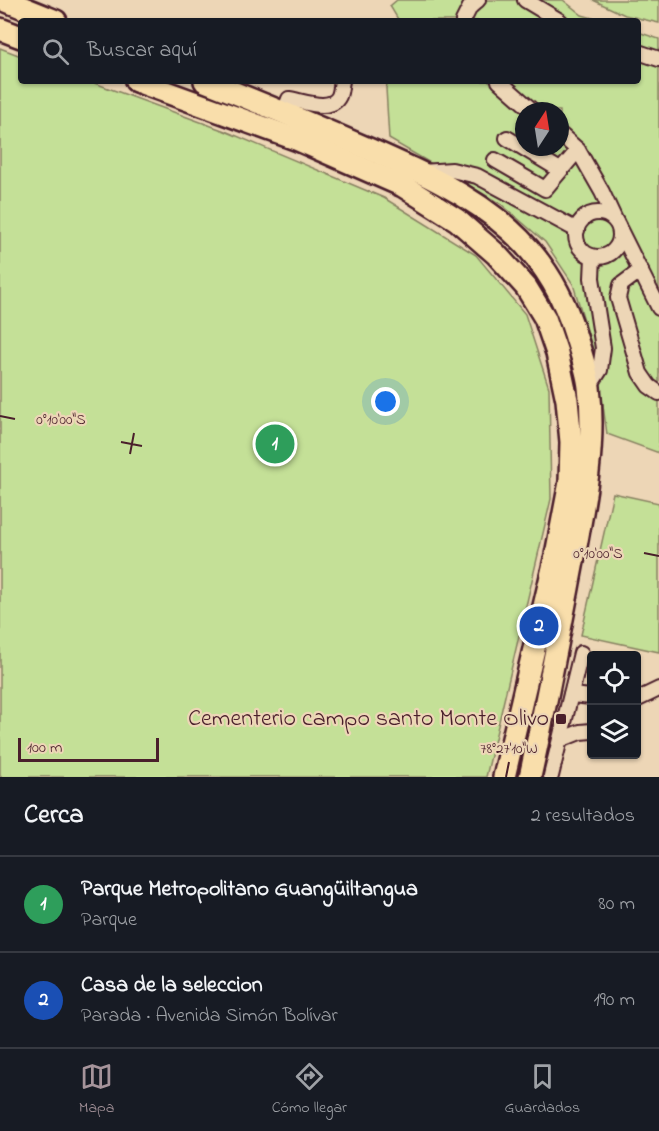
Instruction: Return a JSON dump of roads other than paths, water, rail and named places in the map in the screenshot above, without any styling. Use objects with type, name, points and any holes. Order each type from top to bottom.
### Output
[{"type":"highway","points":[[4,0],[49,18]]},
{"type":"highway","points":[[0,29],[18,36]]},
{"type":"highway","points":[[144,84],[298,140],[403,186],[457,220],[496,254],[526,286],[545,318],[557,353],[567,400],[571,442],[570,482],[556,555],[504,777]]},
{"type":"highway","points":[[222,84],[240,87],[284,112],[421,172],[473,203],[510,229],[536,256],[555,284],[570,317],[589,387],[591,431],[589,470],[549,694],[542,776]]},
{"type":"street","points":[[464,18],[470,7],[478,0]]},
{"type":"street","points":[[525,0],[555,18]]},
{"type":"street","points":[[641,53],[659,58]]},
{"type":"street","points":[[284,112],[289,99],[326,105],[334,102],[339,96],[341,84]]},
{"type":"street","points":[[502,84],[523,102]]},
{"type":"street","points":[[507,138],[560,170]]},
{"type":"street","points":[[569,142],[578,150],[602,192],[659,308]]},
{"type":"street","points":[[495,160],[544,189],[578,150]]},
{"type":"street","points":[[421,172],[452,170],[477,176],[577,230]]},
{"type":"street","points":[[597,214],[602,192]]},
{"type":"street","points":[[597,214],[610,217],[617,225],[619,243],[611,253],[600,257],[581,249],[576,237],[584,218],[597,214]]},
{"type":"street","points":[[611,253],[638,264]]},
{"type":"street","points":[[589,387],[600,370],[603,348],[592,279],[593,256]]},
{"type":"street","points":[[638,264],[621,285],[618,298],[640,373],[649,386],[659,393]]},
{"type":"street","points":[[542,776],[560,740],[581,653]]},
{"type":"street","points":[[641,698],[659,689]]},
{"type":"street","points":[[571,695],[587,697]]},
{"type":"street","points":[[560,740],[587,731]]},
{"type":"place","name":"Parque Metropolitano Guangüiltangua","points":[[275,444]]},
{"type":"place","name":"Casa de la seleccion","points":[[539,626]]},
{"type":"place","name":"Cementerio campo santo Monte Olivo","points":[[561,719]]}]
